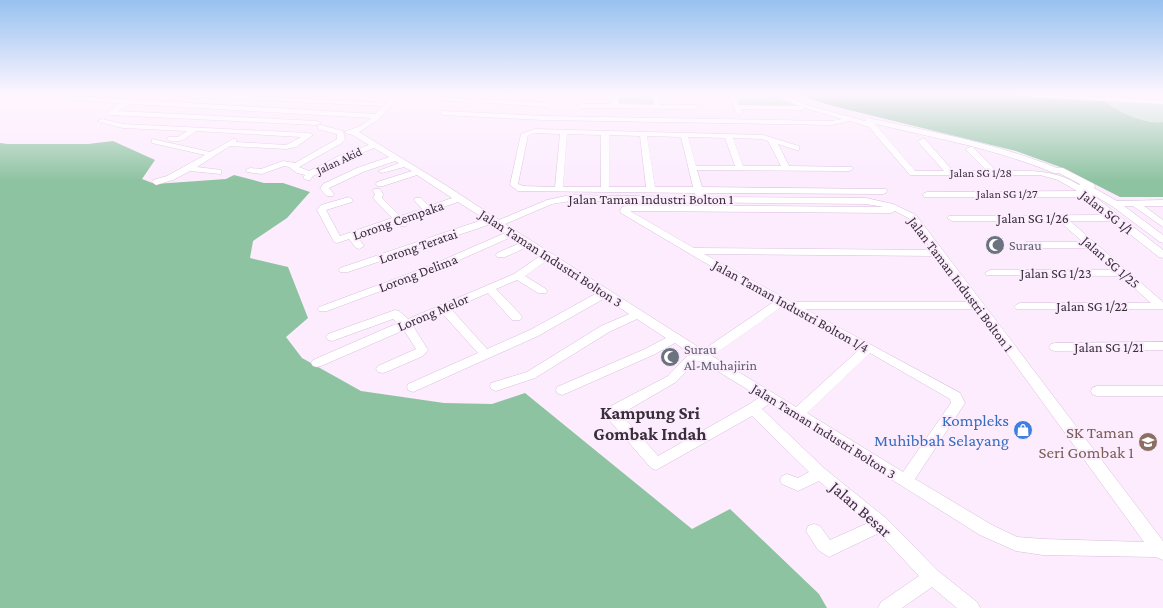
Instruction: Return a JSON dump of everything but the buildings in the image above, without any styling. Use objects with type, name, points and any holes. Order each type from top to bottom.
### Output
[{"type":"street","points":[[111,123],[122,126],[307,136]]},
{"type":"street","points":[[144,126],[147,123]]},
{"type":"street","points":[[293,123],[319,125],[340,133],[361,130],[369,123]]},
{"type":"street","name":"Jalan SG 1/28","points":[[864,123],[876,127],[876,131],[913,173],[1048,174]]},
{"type":"street","points":[[884,123],[975,145],[1028,160],[1060,172],[1117,204],[1163,240]]},
{"type":"street","points":[[895,123],[1039,161],[1067,173],[1117,204],[1163,236]]},
{"type":"street","points":[[228,144],[286,147],[293,145],[307,136],[319,125]]},
{"type":"street","points":[[171,139],[180,139],[194,129]]},
{"type":"street","points":[[156,182],[170,178],[189,168],[247,132]]},
{"type":"street","name":"Jalan Taman Industri Bolton 3","points":[[354,132],[444,188],[546,256],[703,356],[904,481],[986,530],[1016,544],[1043,547],[1161,552]]},
{"type":"street","points":[[796,148],[763,136],[684,136],[529,132],[525,134],[518,160],[514,185],[516,187],[559,189],[651,190],[699,195],[883,192]]},
{"type":"street","points":[[559,189],[564,132]]},
{"type":"street","points":[[250,170],[262,172],[283,163],[294,165],[339,141],[341,138],[340,133]]},
{"type":"street","points":[[604,134],[605,189]]},
{"type":"street","points":[[643,134],[651,190]]},
{"type":"street","points":[[684,136],[699,195]]},
{"type":"street","points":[[728,136],[740,168]]},
{"type":"street","points":[[771,139],[786,168]]},
{"type":"street","points":[[155,141],[211,154]]},
{"type":"street","points":[[922,141],[951,173]]},
{"type":"street","name":"Jalan Akid","points":[[294,165],[293,166],[309,177],[346,156],[375,145]]},
{"type":"street","points":[[970,149],[994,173]]},
{"type":"street","points":[[330,194],[324,189],[326,186],[360,170],[395,158]]},
{"type":"street","points":[[382,171],[404,164]]},
{"type":"street","points":[[189,168],[218,172]]},
{"type":"street","points":[[693,168],[849,169]]},
{"type":"street","points":[[402,223],[377,198],[379,194],[379,187],[418,172]]},
{"type":"street","name":"Jalan SG 1/1","points":[[1048,174],[1064,179],[1086,194],[1163,255]]},
{"type":"street","name":"Jalan SG 1/27","points":[[928,195],[1086,194]]},
{"type":"street","name":"Jalan Taman Industri Bolton 1","points":[[495,222],[550,202],[563,199],[699,195],[866,201],[878,202],[901,210],[913,216],[1161,552]]},
{"type":"street","name":"Lorong Cempaka","points":[[349,200],[324,207],[321,210],[337,240],[402,223],[428,210],[459,199]]},
{"type":"street","points":[[418,200],[428,210]]},
{"type":"street","points":[[1134,203],[1163,224]]},
{"type":"street","points":[[1117,204],[1163,203]]},
{"type":"street","name":"Jalan Taman Industri Bolton 1/4","points":[[901,210],[624,209],[624,211],[692,251],[785,303],[913,371],[955,396],[958,403],[904,481]]},
{"type":"street","name":"Jalan SG 1/26","points":[[952,218],[1115,218]]},
{"type":"street","name":"Jalan SG 1/25","points":[[1061,218],[1162,306]]},
{"type":"street","name":"Lorong Teratai","points":[[344,270],[495,222]]},
{"type":"street","name":"Lorong Delima","points":[[323,309],[431,269],[512,233]]},
{"type":"street","points":[[352,236],[359,246]]},
{"type":"street","points":[[501,255],[528,243]]},
{"type":"street","points":[[1026,245],[1091,245]]},
{"type":"street","points":[[692,251],[940,253]]},
{"type":"street","name":"Lorong Melor","points":[[317,363],[518,276],[546,256]]},
{"type":"street","name":"Jalan SG 1/23","points":[[990,273],[1123,273]]},
{"type":"street","points":[[518,276],[542,291]]},
{"type":"street","points":[[489,288],[516,317]]},
{"type":"street","points":[[413,387],[534,333],[605,293]]},
{"type":"street","points":[[769,397],[753,409],[656,464],[614,417],[616,410],[672,379],[692,359],[703,356],[785,303],[980,306]]},
{"type":"street","name":"Jalan SG 1/22","points":[[1020,306],[1162,306]]},
{"type":"street","points":[[444,308],[486,355]]},
{"type":"street","points":[[332,337],[395,314],[406,324],[422,350],[419,353],[382,369]]},
{"type":"street","points":[[496,386],[531,375],[598,335],[605,328],[625,321],[637,314]]},
{"type":"street","points":[[562,390],[649,352],[675,338]]},
{"type":"street","name":"Jalan SG 1/21","points":[[1055,347],[1163,346]]},
{"type":"street","points":[[797,414],[868,348]]},
{"type":"street","points":[[1097,391],[1163,391]]},
{"type":"street","name":"Jalan Besar","points":[[753,409],[820,473],[882,524],[932,577],[971,608]]},
{"type":"street","points":[[787,480],[798,485],[820,473]]},
{"type":"street","points":[[814,532],[824,545],[829,548],[882,524]]},
{"type":"street","points":[[887,608],[932,577]]},
{"type":"green space","points":[[904,123],[1163,123],[1163,197],[1120,197],[1063,168],[1016,151]]},
{"type":"green space","points":[[113,141],[155,160],[142,179],[155,184],[226,179],[234,175],[264,183],[283,183],[310,192],[287,218],[253,241],[250,258],[288,267],[308,318],[286,337],[302,358],[361,391],[444,403],[492,404],[525,393],[692,529],[730,509],[819,594],[827,608],[0,608],[0,143],[88,144]]},
{"type":"place","name":"Surau","points":[[995,245]]},
{"type":"place","name":"Surau Al-Muhajirin","points":[[670,357]]},
{"type":"place","name":"Kompleks Muhibbah Selayang","points":[[1023,430]]},
{"type":"place","name":"SK Taman Seri Gombak 1","points":[[1148,442]]},
{"type":"district","name":"Kampung Sri Gombak Indah","points":[[650,423]]}]
